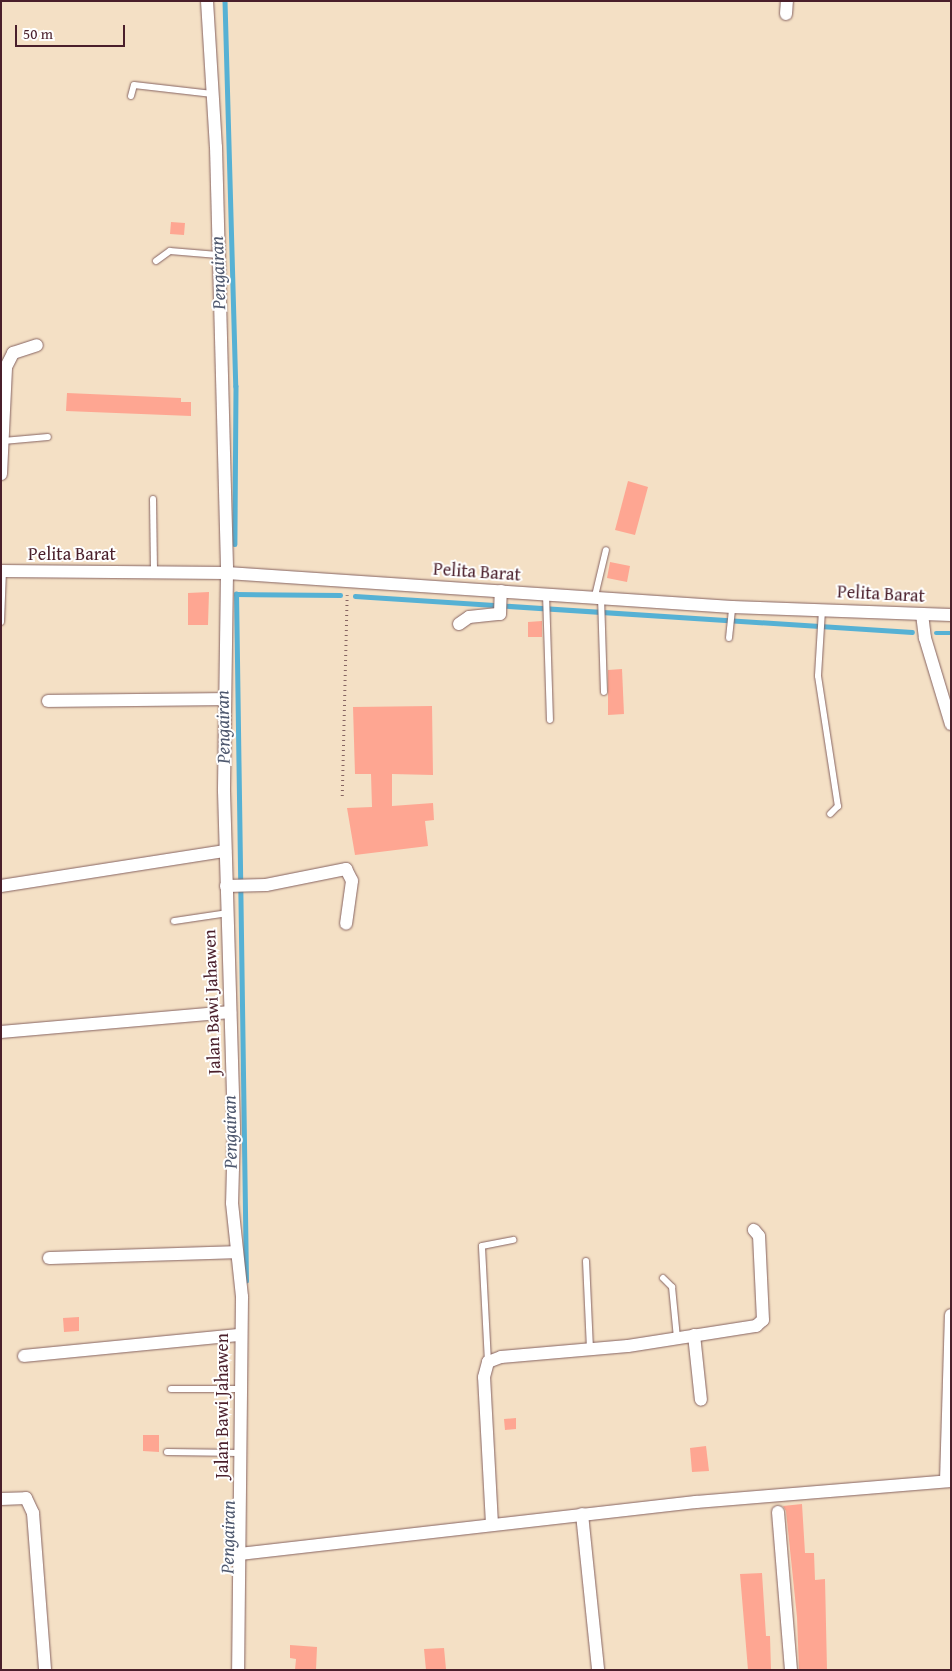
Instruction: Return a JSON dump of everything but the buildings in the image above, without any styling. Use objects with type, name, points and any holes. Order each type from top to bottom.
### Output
[{"type":"street","name":"Jalan Bawi Jahawen","points":[[207,1],[216,147],[227,573],[225,851],[235,1252],[242,1296],[240,1335],[238,1670]]},
{"type":"street","points":[[1,474],[6,367],[13,353],[37,345]]},
{"type":"street","name":"Pelita Barat","points":[[2,571],[227,573],[598,596],[732,607],[951,615]]},
{"type":"street","points":[[459,624],[469,617],[500,614],[501,591]]},
{"type":"street","points":[[922,614],[926,643],[951,724]]},
{"type":"street","points":[[48,701],[225,699]]},
{"type":"street","points":[[1,886],[225,851]]},
{"type":"street","points":[[226,886],[266,885],[346,869],[352,881],[346,924]]},
{"type":"street","points":[[1,1032],[230,1012]]},
{"type":"street","points":[[492,1524],[484,1377],[488,1362],[501,1357],[590,1350],[756,1326],[763,1320],[759,1236],[754,1230]]},
{"type":"street","points":[[49,1258],[235,1252]]},
{"type":"street","points":[[240,1554],[582,1514],[948,1481],[948,1328],[951,1316]]},
{"type":"street","points":[[24,1356],[240,1335]]},
{"type":"street","points":[[694,1335],[701,1400]]},
{"type":"street","points":[[1,1498],[26,1498],[33,1513],[45,1670]]},
{"type":"street","points":[[778,1512],[791,1670]]},
{"type":"street","points":[[582,1514],[598,1670]]},
{"type":"lane","points":[[131,96],[134,85],[212,94]]},
{"type":"lane","points":[[156,261],[170,251],[218,255]]},
{"type":"lane","points":[[2,441],[48,437]]},
{"type":"lane","points":[[153,498],[154,572]]},
{"type":"lane","points":[[604,692],[598,596],[606,550]]},
{"type":"lane","points":[[1,622],[2,571]]},
{"type":"lane","points":[[546,594],[550,720]]},
{"type":"lane","points":[[729,638],[732,607]]},
{"type":"lane","points":[[822,609],[818,676],[838,806],[830,814]]},
{"type":"lane","points":[[174,921],[228,913]]},
{"type":"lane","points":[[488,1362],[482,1246],[512,1240]]},
{"type":"lane","points":[[586,1261],[590,1350]]},
{"type":"lane","points":[[663,1278],[672,1287],[677,1338]]},
{"type":"lane","points":[[171,1389],[240,1389]]},
{"type":"lane","points":[[167,1452],[240,1453]]},
{"type":"path","points":[[342,796],[348,581]]},
{"type":"waterway","name":"Pengairan","points":[[225,1],[236,386],[235,544]]},
{"type":"waterway","name":"Pengairan","points":[[246,1281],[236,594],[340,595]]},
{"type":"waterway","points":[[355,596],[912,632]]},
{"type":"waterway","points":[[936,633],[951,633]]}]
